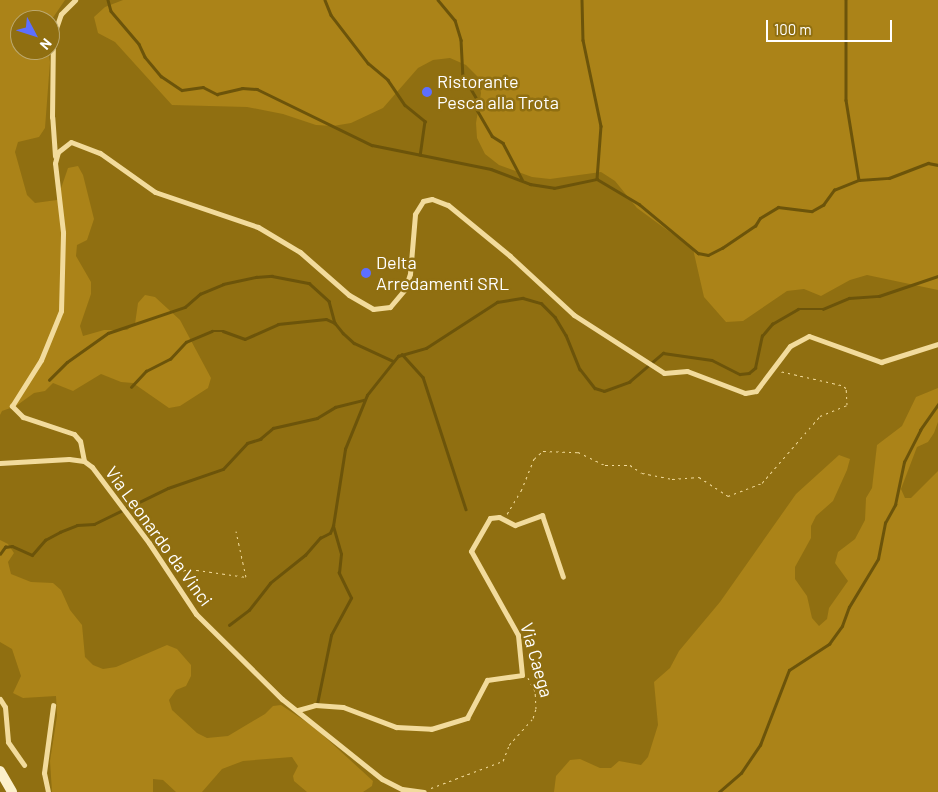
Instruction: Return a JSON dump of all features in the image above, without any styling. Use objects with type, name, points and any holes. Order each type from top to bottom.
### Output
[{"type":"main road","points":[[0,771],[12,792]]},
{"type":"street","points":[[0,463],[84,461],[80,442],[74,434],[23,417],[12,406],[41,360],[61,312],[63,232],[52,117],[54,37],[61,14],[75,0]]},
{"type":"street","points":[[55,157],[66,144],[82,144],[100,153],[155,192],[258,227],[300,252],[349,295],[372,309],[390,307],[405,289],[410,274],[414,214],[424,201],[441,201],[510,256],[574,316],[653,368],[664,373],[687,371],[745,393],[756,391],[790,346],[809,336],[882,362],[938,344]]},
{"type":"street","name":"Via Leonardo da Vinci","points":[[84,461],[102,477],[196,614],[282,699],[298,710]]},
{"type":"street","name":"Via Caega","points":[[523,672],[518,635],[470,550],[482,535],[487,521],[493,517],[504,519],[515,525],[542,515],[562,577]]},
{"type":"street","points":[[298,710],[314,705],[343,708],[396,727],[431,729],[467,718],[487,680],[510,678],[523,672]]},
{"type":"street","points":[[0,699],[5,707],[8,742],[24,765]]},
{"type":"street","points":[[48,792],[44,773],[53,706]]},
{"type":"street","points":[[298,710],[382,779],[402,788],[422,791]]},
{"type":"path","points":[[504,519],[521,491],[534,459],[542,451],[578,452],[605,465],[630,465],[642,473],[672,479],[699,476],[728,496],[762,483],[820,416],[847,405],[846,388],[841,385],[781,370],[770,373]]},
{"type":"path","points":[[169,575],[190,569],[246,577],[236,531]]},
{"type":"path","name":"Via Caega","points":[[422,791],[503,761],[509,745],[533,718],[536,709],[535,690],[523,672]]},
{"type":"shaded area","points":[[0,0],[65,0],[58,10],[10,10],[10,60],[50,60],[50,62],[45,128],[39,137],[18,142],[15,152],[27,195],[35,203],[57,200],[68,168],[78,166],[83,175],[94,219],[87,240],[77,245],[76,256],[91,282],[91,294],[80,326],[83,336],[104,330],[127,330],[135,324],[138,303],[145,295],[155,297],[180,320],[211,378],[208,388],[180,406],[169,408],[133,383],[121,382],[101,374],[73,391],[53,383],[45,391],[34,393],[16,406],[2,411],[0,415]]},
{"type":"shaded area","points":[[123,0],[938,0],[938,290],[867,275],[850,280],[821,296],[804,289],[787,291],[743,321],[726,322],[704,297],[693,249],[637,208],[615,181],[601,172],[550,179],[532,177],[499,165],[485,154],[477,138],[476,123],[481,93],[478,77],[466,65],[450,58],[433,60],[418,68],[383,108],[351,123],[333,126],[316,125],[283,114],[247,107],[172,105],[115,42],[98,33],[94,17],[105,7]]},
{"type":"shaded area","points":[[938,388],[938,422],[934,433],[928,442],[917,447],[901,489],[905,498],[911,498],[938,471],[938,792],[554,792],[556,776],[570,760],[580,759],[600,768],[611,768],[619,761],[641,765],[648,757],[658,725],[654,682],[670,668],[679,651],[720,602],[796,494],[839,455],[850,459],[847,470],[833,501],[816,516],[811,526],[811,538],[795,567],[795,579],[807,596],[812,618],[819,626],[827,619],[829,608],[848,581],[835,563],[838,552],[855,539],[865,520],[866,498],[872,488],[877,445],[902,426],[916,397]]},
{"type":"shaded area","points":[[0,540],[8,544],[14,553],[8,562],[11,574],[31,582],[53,583],[61,590],[70,610],[82,625],[85,657],[93,665],[103,669],[116,667],[167,645],[177,649],[191,665],[191,676],[186,686],[176,690],[169,700],[172,710],[197,733],[207,738],[228,736],[265,714],[273,706],[281,705],[314,727],[373,781],[372,786],[363,792],[307,792],[294,781],[293,776],[298,766],[292,757],[243,761],[222,769],[202,792],[176,792],[163,780],[153,779],[153,792],[52,792],[50,761],[57,716],[56,696],[23,698],[13,693],[21,676],[12,649],[0,642]]},
{"type":"waterway","points":[[108,0],[111,11],[139,44],[145,57],[161,76],[182,90],[203,87],[217,94],[242,88],[257,89],[372,145],[491,169],[530,184],[554,188],[597,179],[639,204],[698,253],[708,255],[755,226],[760,218],[778,207],[812,211],[823,205],[834,190],[859,180],[889,178],[928,163],[938,165]]},
{"type":"waterway","points":[[325,0],[331,15],[368,63],[388,80],[405,105],[425,121],[420,155]]},
{"type":"waterway","points":[[438,0],[455,20],[461,40],[463,75],[478,101],[476,108],[492,136],[503,143],[522,179]]},
{"type":"waterway","points":[[582,0],[583,40],[601,126],[597,179]]},
{"type":"waterway","points":[[846,0],[846,100],[859,180]]},
{"type":"waterway","points":[[49,380],[67,362],[108,333],[185,307],[200,294],[223,284],[256,277],[272,276],[309,283],[329,301],[335,323],[343,333],[354,343],[393,361]]},
{"type":"waterway","points":[[317,704],[331,635],[351,598],[339,573],[341,554],[333,526],[345,449],[367,395],[398,356],[426,348],[497,302],[523,298],[541,303],[555,317],[566,335],[580,369],[595,388],[604,391],[629,382],[663,353],[712,360],[740,374],[749,373],[755,368],[762,336],[772,324],[798,309],[823,309],[849,298],[879,296],[938,276]]},
{"type":"waterway","points":[[131,387],[146,371],[170,359],[186,342],[212,331],[223,331],[245,339],[278,324],[326,319],[335,323]]},
{"type":"waterway","points":[[402,354],[423,377],[466,509]]},
{"type":"waterway","points":[[0,554],[5,547],[12,546],[32,555],[45,540],[60,532],[77,525],[94,524],[168,488],[223,469],[247,443],[260,439],[273,428],[317,418],[335,407],[363,400]]},
{"type":"waterway","points":[[719,792],[741,773],[760,745],[789,670],[829,644],[842,626],[849,607],[878,559],[885,523],[895,505],[904,462],[920,430],[938,404]]},
{"type":"waterway","points":[[229,625],[249,610],[270,583],[305,555],[320,538],[330,533],[333,526]]},
{"type":"place","name":"Ristorante Pesca alla Trota","points":[[427,92]]},
{"type":"place","name":"Delta Arredamenti SRL","points":[[366,273]]}]
